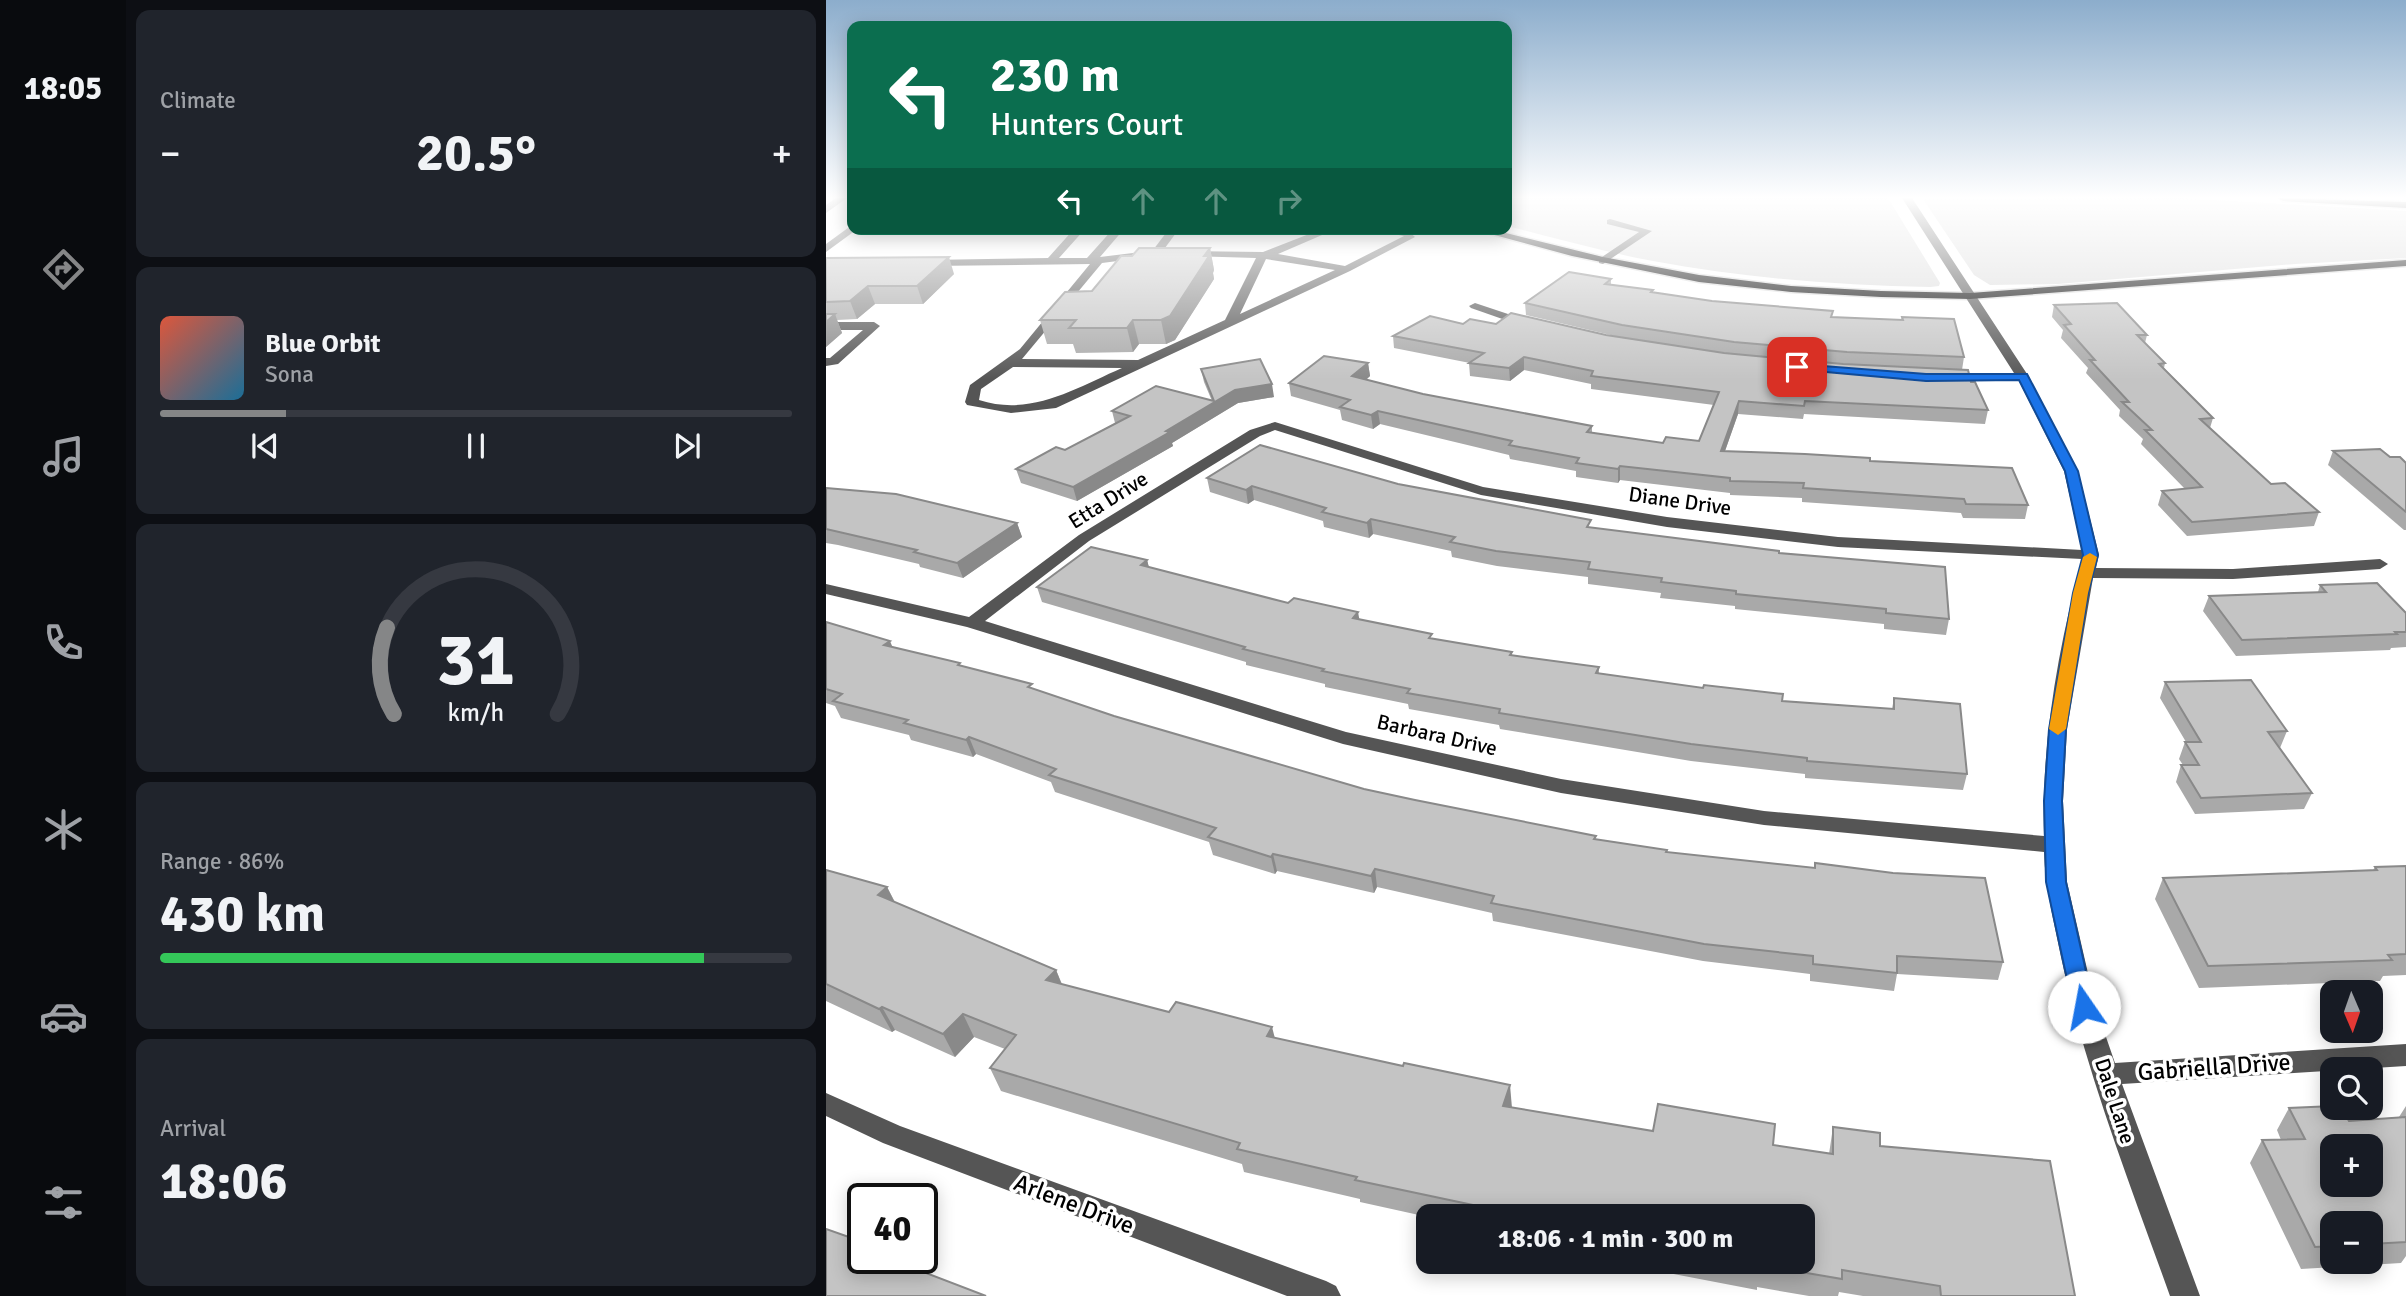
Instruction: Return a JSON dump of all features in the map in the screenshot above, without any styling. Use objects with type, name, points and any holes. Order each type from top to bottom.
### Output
[{"type":"main road","points":[[1593,258],[1744,284],[1816,291],[1970,296],[2406,263]]},
{"type":"street","points":[[1097,258],[1024,352],[975,388],[972,402],[988,408],[1021,409],[1051,405],[1367,258]]},
{"type":"street","points":[[919,263],[1117,258]]},
{"type":"street","points":[[1230,322],[1261,258]]},
{"type":"street","points":[[1284,258],[1346,269]]},
{"type":"street","points":[[1603,261],[1607,258]]},
{"type":"street","name":"Dale Lane","points":[[1946,258],[2023,377],[2071,471],[2088,564],[2058,729],[2053,801],[2056,882],[2081,995],[2105,1074],[2185,1296]]},
{"type":"street","points":[[1475,306],[1538,326]]},
{"type":"street","points":[[826,326],[874,326],[834,361],[826,362]]},
{"type":"street","points":[[1010,363],[1141,364]]},
{"type":"street","points":[[1940,377],[2023,377]]},
{"type":"street","name":"Diane Drive","points":[[1275,426],[1481,491],[1667,522],[1838,542],[2234,574],[2380,564]]},
{"type":"street","name":"Etta Drive","points":[[972,623],[1084,538],[1255,433],[1275,426]]},
{"type":"street","name":"Barbara Drive","points":[[826,589],[972,623],[1343,738],[1561,786],[1764,818],[2055,845]]},
{"type":"street","name":"Gabriella Drive","points":[[2105,1074],[2406,1055]]},
{"type":"street","name":"Arlene Drive","points":[[826,1104],[891,1135],[1326,1296]]},
{"type":"shaded area","points":[[1643,258],[1925,258],[1940,283],[1939,286],[1930,287],[1791,280]]},
{"type":"shaded area","points":[[1963,258],[2397,258],[2295,264],[2058,284],[1990,285],[1974,275]]},
{"type":"building","points":[[826,258],[947,258],[917,286],[868,286],[850,301],[826,302]]},
{"type":"building","points":[[1119,258],[1207,258],[1170,316],[1161,320],[1133,320],[1127,328],[1069,328],[1076,320],[1040,320],[1065,292],[1092,291]]},
{"type":"building","points":[[1569,272],[1611,279],[1605,284],[1653,290],[1651,292],[1712,301],[1833,311],[1831,317],[1954,319],[1964,357],[1847,352],[1734,342],[1622,325],[1525,303]]},
{"type":"building","points":[[2117,303],[2147,335],[2137,335],[2165,363],[2159,364],[2213,418],[2200,419],[2271,484],[2285,483],[2319,512],[2192,522],[2162,491],[2202,487],[2145,430],[2152,430],[2122,402],[2129,402],[2090,360],[2095,360],[2064,325],[2071,324],[2054,305]]},
{"type":"building","points":[[1511,313],[1606,335],[1724,353],[1843,364],[1968,370],[1971,382],[1975,382],[1988,410],[1805,401],[1804,406],[1739,401],[1721,451],[2012,468],[2028,505],[1966,504],[1964,499],[1803,488],[1804,483],[1730,481],[1730,478],[1576,463],[1579,458],[1509,445],[1512,441],[1378,411],[1371,415],[1340,407],[1350,400],[1289,383],[1324,356],[1368,363],[1352,376],[1423,394],[1592,426],[1587,432],[1663,443],[1666,437],[1699,441],[1719,392],[1591,376],[1593,371],[1524,357],[1509,368],[1469,363],[1484,353],[1393,336],[1430,316],[1463,324],[1470,319],[1496,324]]},
{"type":"building","points":[[826,314],[835,314],[826,322]]},
{"type":"building","points":[[1260,359],[1272,384],[1235,390],[1166,431],[1170,432],[1073,487],[1016,469],[1056,447],[1065,450],[1130,416],[1112,411],[1156,386],[1214,401],[1201,369]]},
{"type":"building","points":[[1260,445],[1398,484],[1591,520],[1587,527],[1779,553],[1945,567],[1949,619],[1886,613],[1886,609],[1736,594],[1736,591],[1661,582],[1662,578],[1588,569],[1590,562],[1496,551],[1450,542],[1455,537],[1371,519],[1367,523],[1322,512],[1326,508],[1252,486],[1246,490],[1207,478]]},
{"type":"building","points":[[2380,449],[2390,457],[2400,457],[2406,463],[2406,512],[2333,451]]},
{"type":"building","points":[[826,488],[896,494],[1017,523],[957,563],[914,552],[917,550],[826,529]]},
{"type":"building","points":[[1091,547],[1147,560],[1141,565],[1288,603],[1294,598],[1358,612],[1353,618],[1432,634],[1429,638],[1512,652],[1510,655],[1599,667],[1596,673],[1703,688],[1704,685],[1783,694],[1782,701],[1894,709],[1894,698],[1960,704],[1967,774],[1807,761],[1807,758],[1691,744],[1499,713],[1500,709],[1407,693],[1410,689],[1322,671],[1324,669],[1243,649],[1245,647],[1037,587]]},
{"type":"building","points":[[2377,583],[2406,613],[2406,632],[2242,640],[2209,596],[2326,592],[2320,585]]},
{"type":"building","points":[[826,622],[890,641],[884,645],[1032,684],[1028,687],[1114,716],[1364,789],[1596,836],[1594,839],[1667,850],[1666,852],[1815,868],[1815,863],[1893,873],[1985,878],[2003,962],[1897,956],[1897,973],[1813,964],[1813,956],[1704,944],[1491,903],[1494,896],[1375,869],[1371,876],[1273,854],[1271,857],[1208,837],[1216,828],[1049,775],[1056,769],[969,737],[966,740],[904,723],[908,720],[833,701],[842,694],[826,689]]},
{"type":"building","points":[[2251,680],[2287,731],[2268,732],[2312,793],[2201,798],[2181,765],[2199,765],[2185,742],[2201,742],[2165,682]]},
{"type":"building","points":[[2406,866],[2406,954],[2388,955],[2392,960],[2208,966],[2163,878],[2377,870],[2375,867]]},
{"type":"building","points":[[826,870],[887,887],[878,895],[1056,970],[1046,980],[1169,1012],[1176,1002],[1272,1027],[1267,1036],[1403,1066],[1404,1063],[1510,1085],[1503,1106],[1653,1131],[1658,1104],[1775,1124],[1773,1145],[1833,1154],[1833,1127],[1880,1133],[1880,1146],[2050,1161],[2075,1296],[1941,1296],[1940,1286],[1842,1270],[1842,1279],[1813,1274],[1815,1274],[1815,1204],[1468,1204],[1355,1180],[1357,1177],[1237,1149],[1240,1143],[990,1068],[1016,1035],[963,1014],[943,1034],[882,1007],[879,1009],[826,984]]},
{"type":"building","points":[[2320,1107],[2320,1120],[2383,1120],[2406,1117],[2406,1242],[2383,1243],[2383,1211],[2320,1211],[2320,1247],[2315,1247],[2262,1140],[2305,1139],[2289,1108]]},
{"type":"building","points":[[826,1229],[847,1236],[847,1274],[929,1274],[986,1296],[826,1296]]},
{"type":"slow traffic","points":[[2058,729],[2081,593],[2090,557]]},
{"type":"route","points":[[1797,367],[1926,377],[2023,377],[2060,444],[2071,471],[2091,555],[2081,593],[2058,729],[2053,801],[2056,882],[2084,1007]]}]
